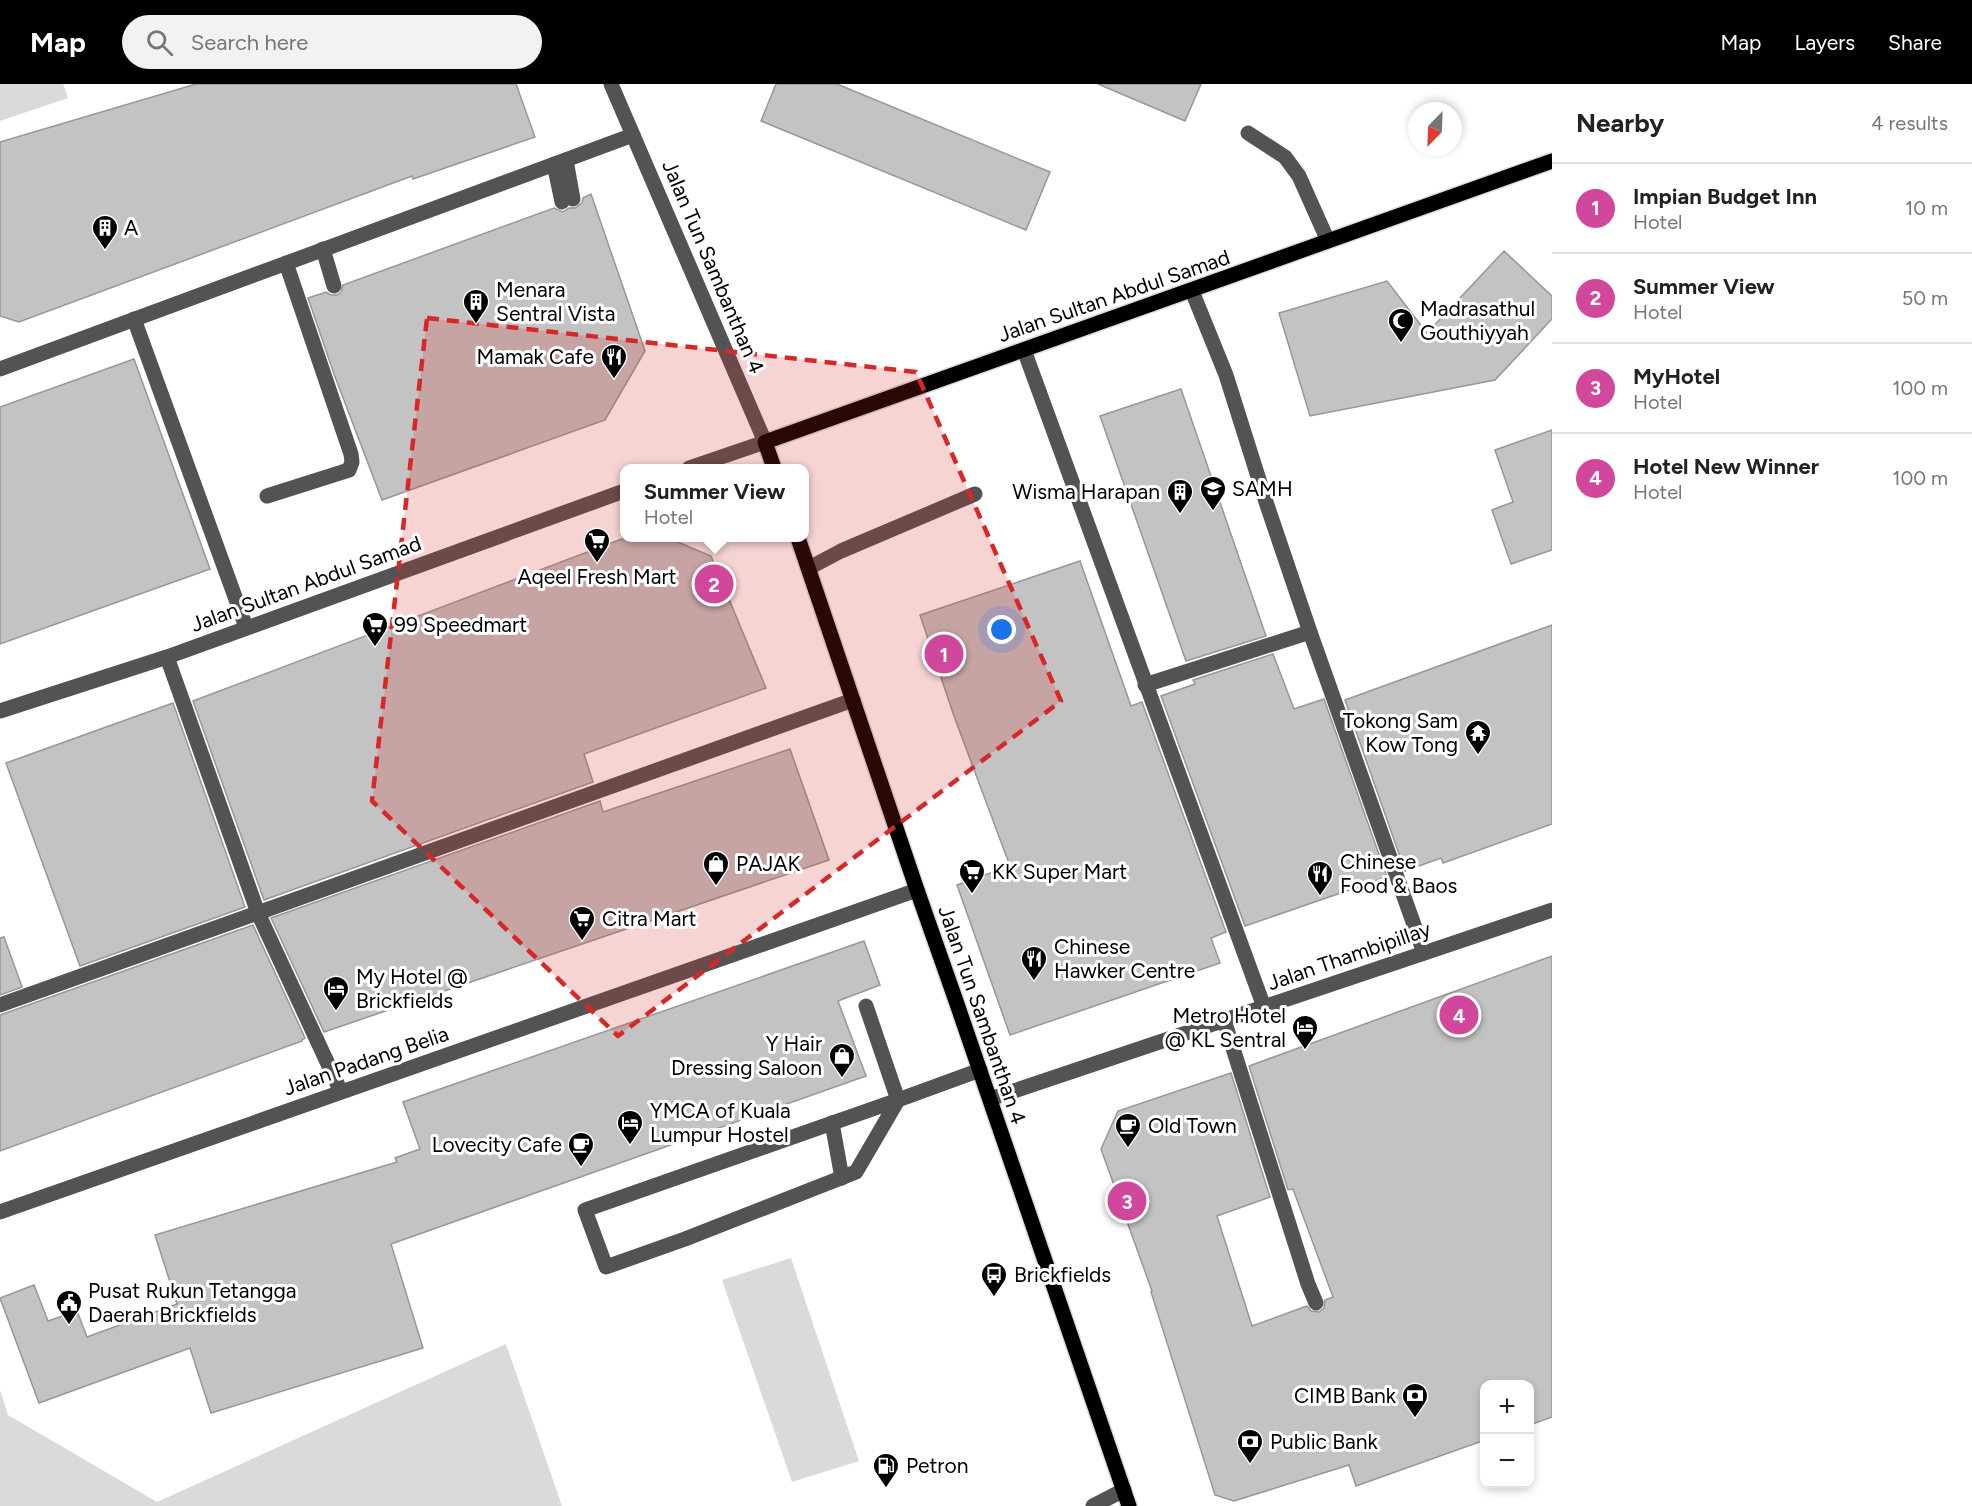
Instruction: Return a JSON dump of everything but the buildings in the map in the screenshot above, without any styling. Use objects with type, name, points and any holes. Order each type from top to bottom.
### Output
[{"type":"main road","name":"Jalan Sultan Abdul Samad","points":[[765,442],[1552,161]]},
{"type":"main road","name":"Jalan Tun Sambanthan 4","points":[[765,442],[773,464]]},
{"type":"main road","name":"Jalan Tun Sambanthan 4","points":[[800,542],[917,891],[1129,1506]]},
{"type":"street","name":"Jalan Tun Sambanthan 4","points":[[611,84],[765,442]]},
{"type":"street","points":[[1248,132],[1285,157],[1299,176],[1328,241]]},
{"type":"street","points":[[0,369],[633,135]]},
{"type":"street","points":[[560,162],[567,200]]},
{"type":"street","points":[[323,249],[334,286]]},
{"type":"street","points":[[267,496],[349,470],[352,462],[286,263]]},
{"type":"street","points":[[1192,291],[1226,375],[1310,632],[1424,953]]},
{"type":"street","points":[[134,318],[246,627]]},
{"type":"street","points":[[1024,350],[1264,1007]]},
{"type":"street","name":"Jalan Sultan Abdul Samad","points":[[701,464],[765,442]]},
{"type":"street","name":"Jalan Sultan Abdul Samad","points":[[0,711],[167,657],[620,492]]},
{"type":"street","points":[[809,568],[841,551],[975,494]]},
{"type":"street","points":[[1145,685],[1310,632]]},
{"type":"street","points":[[167,657],[258,913],[341,1092]]},
{"type":"street","points":[[0,1005],[853,700]]},
{"type":"street","name":"Jalan Padang Belia","points":[[0,1212],[917,891]]},
{"type":"street","name":"Jalan Thambipillay","points":[[990,1099],[1552,910]]},
{"type":"street","points":[[866,1006],[898,1100],[856,1172],[685,1239],[606,1267],[585,1210],[898,1100],[980,1070]]},
{"type":"street","points":[[1224,1020],[1316,1303]]},
{"type":"street","points":[[832,1123],[842,1178]]},
{"type":"street","points":[[1093,1506],[1124,1490]]},
{"type":"highlighted area","points":[[427,318],[916,372],[1061,701],[618,1036],[372,801]]},
{"type":"shaded area","points":[[0,84],[63,84],[68,98],[0,121]]},
{"type":"shaded area","points":[[791,1258],[859,1461],[792,1482],[722,1280]]},
{"type":"shaded area","points":[[506,1344],[562,1506],[0,1506],[0,1390],[8,1415],[157,1502]]},
{"type":"place","name":"A","points":[[105,251]]},
{"type":"place","name":"Menara Sentral Vista","points":[[476,325]]},
{"type":"place","name":"Madrasathul Gouthiyyah","points":[[1401,344]]},
{"type":"place","name":"Mamak Cafe","points":[[614,380]]},
{"type":"place","name":"SAMH","points":[[1213,512]]},
{"type":"place","name":"Wisma Harapan","points":[[1180,515]]},
{"type":"place","name":"Aqeel Fresh Mart","points":[[597,564]]},
{"type":"place","name":"Summer View","points":[[714,584]]},
{"type":"place","name":"99 Speedmart","points":[[375,648]]},
{"type":"place","name":"Impian Budget Inn","points":[[944,654]]},
{"type":"place","name":"Tokong Sam Kow Tong","points":[[1478,756]]},
{"type":"place","name":"PAJAK","points":[[716,887]]},
{"type":"place","name":"KK Super Mart","points":[[972,895]]},
{"type":"place","name":"Chinese Food & Baos","points":[[1320,897]]},
{"type":"place","name":"Citra Mart","points":[[582,942]]},
{"type":"place","name":"Chinese Hawker Centre","points":[[1034,982]]},
{"type":"place","name":"My Hotel @ Brickfields","points":[[336,1012]]},
{"type":"place","name":"Hotel New Winner","points":[[1459,1015]]},
{"type":"place","name":"Metro Hotel @ KL Sentral","points":[[1305,1051]]},
{"type":"place","name":"Y Hair Dressing Saloon","points":[[842,1079]]},
{"type":"place","name":"YMCA of Kuala Lumpur Hostel","points":[[630,1146]]},
{"type":"place","name":"Old Town","points":[[1128,1149]]},
{"type":"place","name":"Lovecity Cafe","points":[[581,1168]]},
{"type":"place","name":"MyHotel","points":[[1127,1201]]},
{"type":"place","name":"Brickfields","points":[[994,1298]]},
{"type":"place","name":"Pusat Rukun Tetangga Daerah Brickfields","points":[[69,1326]]},
{"type":"place","name":"CIMB Bank","points":[[1415,1419]]},
{"type":"place","name":"Public Bank","points":[[1250,1465]]},
{"type":"place","name":"Petron","points":[[886,1489]]}]
